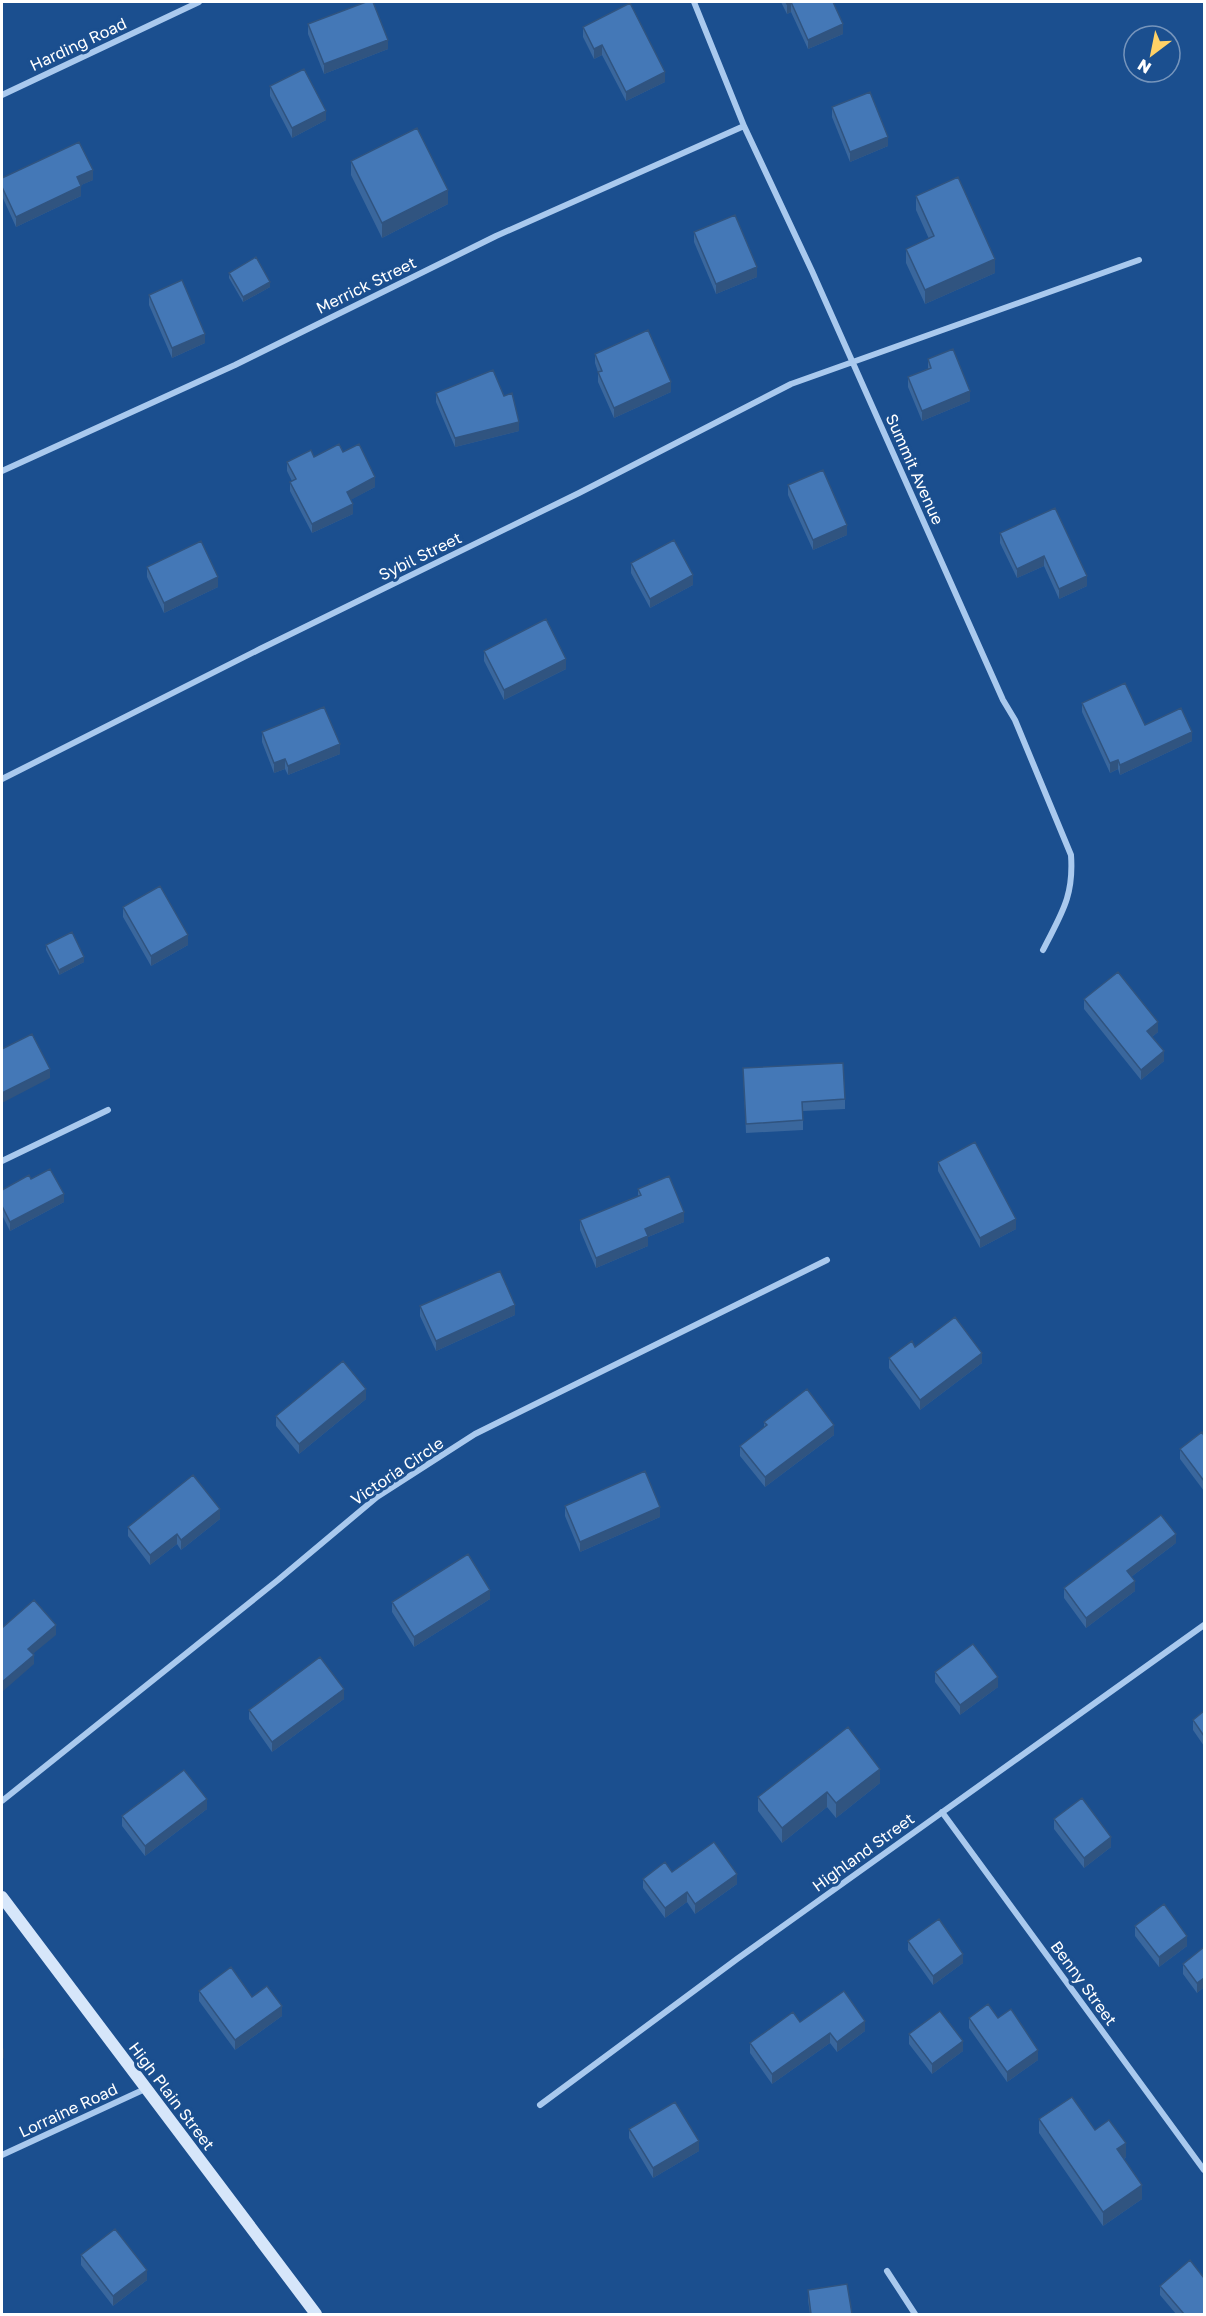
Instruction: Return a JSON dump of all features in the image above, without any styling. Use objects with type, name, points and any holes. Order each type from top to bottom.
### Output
[{"type":"main road","name":"High Plain Street","points":[[2,1897],[316,2314]]},
{"type":"street","name":"Harding Road","points":[[2,95],[199,2]]},
{"type":"street","name":"Summit Avenue","points":[[694,2],[744,126],[1003,700],[1015,720],[1071,855],[1072,878],[1065,907],[1043,950]]},
{"type":"street","name":"Merrick Street","points":[[2,471],[235,365],[496,236],[744,126]]},
{"type":"street","name":"Sybil Street","points":[[2,778],[579,493],[791,384],[1139,260]]},
{"type":"street","points":[[2,1161],[108,1110]]},
{"type":"street","name":"Victoria Circle","points":[[2,1801],[278,1580],[377,1497],[475,1434],[827,1260]]},
{"type":"street","name":"Highland Street","points":[[540,2104],[1204,1624]]},
{"type":"street","name":"Benny Street","points":[[942,1812],[1204,2170]]},
{"type":"street","name":"Lorraine Road","points":[[2,2155],[145,2089]]},
{"type":"street","points":[[887,2271],[915,2314]]},
{"type":"building","points":[[366,2],[373,2],[388,40],[324,64],[308,24]]},
{"type":"building","points":[[791,2],[833,2],[843,24],[808,40]]},
{"type":"building","points":[[630,3],[665,72],[626,92],[602,45],[594,49],[583,27]]},
{"type":"building","points":[[304,69],[326,111],[292,128],[270,86]]},
{"type":"building","points":[[870,92],[888,137],[850,152],[832,107]]},
{"type":"building","points":[[417,128],[448,190],[382,223],[351,161]]},
{"type":"building","points":[[79,142],[93,170],[77,177],[81,186],[16,217],[2,187],[2,178]]},
{"type":"building","points":[[958,177],[995,259],[925,290],[906,249],[934,236],[916,196]]},
{"type":"building","points":[[735,215],[757,267],[716,284],[694,232]]},
{"type":"building","points":[[256,257],[270,282],[243,297],[229,273]]},
{"type":"building","points":[[182,280],[205,334],[172,348],[149,295]]},
{"type":"building","points":[[648,330],[671,382],[614,408],[598,372],[602,371],[595,354]]},
{"type":"building","points":[[953,349],[970,391],[922,411],[908,377],[931,368],[928,359]]},
{"type":"building","points":[[493,370],[504,396],[512,393],[519,422],[455,438],[436,393]]},
{"type":"building","points":[[339,444],[343,452],[359,444],[375,477],[347,492],[353,504],[312,524],[290,482],[296,479],[287,462],[311,450],[314,457]]},
{"type":"building","points":[[823,470],[847,525],[813,540],[788,485]]},
{"type":"building","points":[[1055,508],[1087,576],[1059,589],[1044,556],[1017,569],[1000,533]]},
{"type":"building","points":[[674,540],[693,575],[650,599],[631,563]]},
{"type":"building","points":[[201,541],[218,577],[164,603],[147,567]]},
{"type":"building","points":[[546,619],[566,659],[504,690],[484,651]]},
{"type":"building","points":[[1125,683],[1145,725],[1181,708],[1192,732],[1120,765],[1118,760],[1110,763],[1082,703]]},
{"type":"building","points":[[324,707],[340,744],[288,766],[285,759],[274,763],[262,732]]},
{"type":"building","points":[[160,886],[188,935],[151,956],[123,907]]},
{"type":"building","points":[[72,932],[84,957],[59,970],[46,945]]},
{"type":"building","points":[[1118,972],[1158,1022],[1147,1031],[1164,1051],[1141,1070],[1084,999]]},
{"type":"building","points":[[32,1034],[50,1069],[2,1093],[2,1049]]},
{"type":"building","points":[[843,1063],[845,1099],[802,1102],[803,1120],[746,1124],[743,1068]]},
{"type":"building","points":[[975,1142],[1016,1219],[980,1238],[938,1162]]},
{"type":"building","points":[[50,1169],[64,1194],[10,1222],[2,1206],[2,1190],[29,1175],[31,1179]]},
{"type":"building","points":[[669,1176],[684,1212],[645,1229],[648,1236],[596,1258],[580,1220],[641,1195],[638,1189]]},
{"type":"building","points":[[500,1271],[515,1305],[436,1341],[420,1306]]},
{"type":"building","points":[[955,1317],[982,1353],[920,1400],[889,1358],[912,1341],[915,1347]]},
{"type":"building","points":[[343,1361],[366,1389],[299,1444],[276,1416]]},
{"type":"building","points":[[807,1389],[834,1425],[765,1477],[740,1446],[767,1425],[764,1422]]},
{"type":"building","points":[[1202,1432],[1204,1436],[1204,1481],[1180,1449]]},
{"type":"building","points":[[645,1471],[660,1507],[580,1542],[565,1506]]},
{"type":"building","points":[[193,1475],[220,1509],[181,1540],[177,1534],[150,1555],[128,1527]]},
{"type":"building","points":[[1161,1515],[1176,1534],[1127,1571],[1135,1581],[1086,1618],[1064,1588]]},
{"type":"building","points":[[468,1554],[490,1590],[414,1637],[392,1602]]},
{"type":"building","points":[[34,1600],[56,1625],[28,1649],[34,1655],[2,1682],[2,1628]]},
{"type":"building","points":[[973,1644],[998,1677],[960,1705],[935,1672]]},
{"type":"building","points":[[320,1657],[344,1689],[272,1742],[249,1710]]},
{"type":"building","points":[[1204,1711],[1204,1736],[1193,1720]]},
{"type":"building","points":[[848,1727],[880,1769],[836,1803],[827,1792],[782,1828],[758,1797]]},
{"type":"building","points":[[184,1770],[207,1799],[145,1846],[122,1816]]},
{"type":"building","points":[[1082,1798],[1111,1837],[1084,1858],[1054,1819]]},
{"type":"building","points":[[714,1842],[737,1874],[695,1904],[687,1892],[665,1908],[643,1879],[665,1862],[672,1872]]},
{"type":"building","points":[[1164,1904],[1187,1936],[1159,1957],[1135,1926]]},
{"type":"building","points":[[939,1919],[963,1954],[933,1976],[908,1941]]},
{"type":"building","points":[[1204,1947],[1204,1978],[1197,1983],[1183,1964]]},
{"type":"building","points":[[231,1967],[252,1997],[267,1986],[282,2006],[235,2040],[199,1991]]},
{"type":"building","points":[[844,1991],[865,2021],[837,2042],[830,2033],[772,2074],[750,2043],[793,2012],[800,2022]]},
{"type":"building","points":[[988,2004],[998,2018],[1011,2009],[1038,2050],[1007,2072],[969,2018]]},
{"type":"building","points":[[940,2011],[963,2041],[932,2064],[909,2034]]},
{"type":"building","points":[[1072,2097],[1095,2130],[1109,2120],[1126,2143],[1117,2149],[1142,2185],[1103,2212],[1039,2119]]},
{"type":"building","points":[[675,2102],[699,2141],[653,2168],[629,2129]]},
{"type":"building","points":[[115,2229],[147,2270],[113,2296],[81,2255]]},
{"type":"building","points":[[1190,2260],[1204,2278],[1204,2314],[1184,2314],[1160,2286]]},
{"type":"building","points":[[847,2284],[852,2314],[811,2314],[808,2290]]}]
